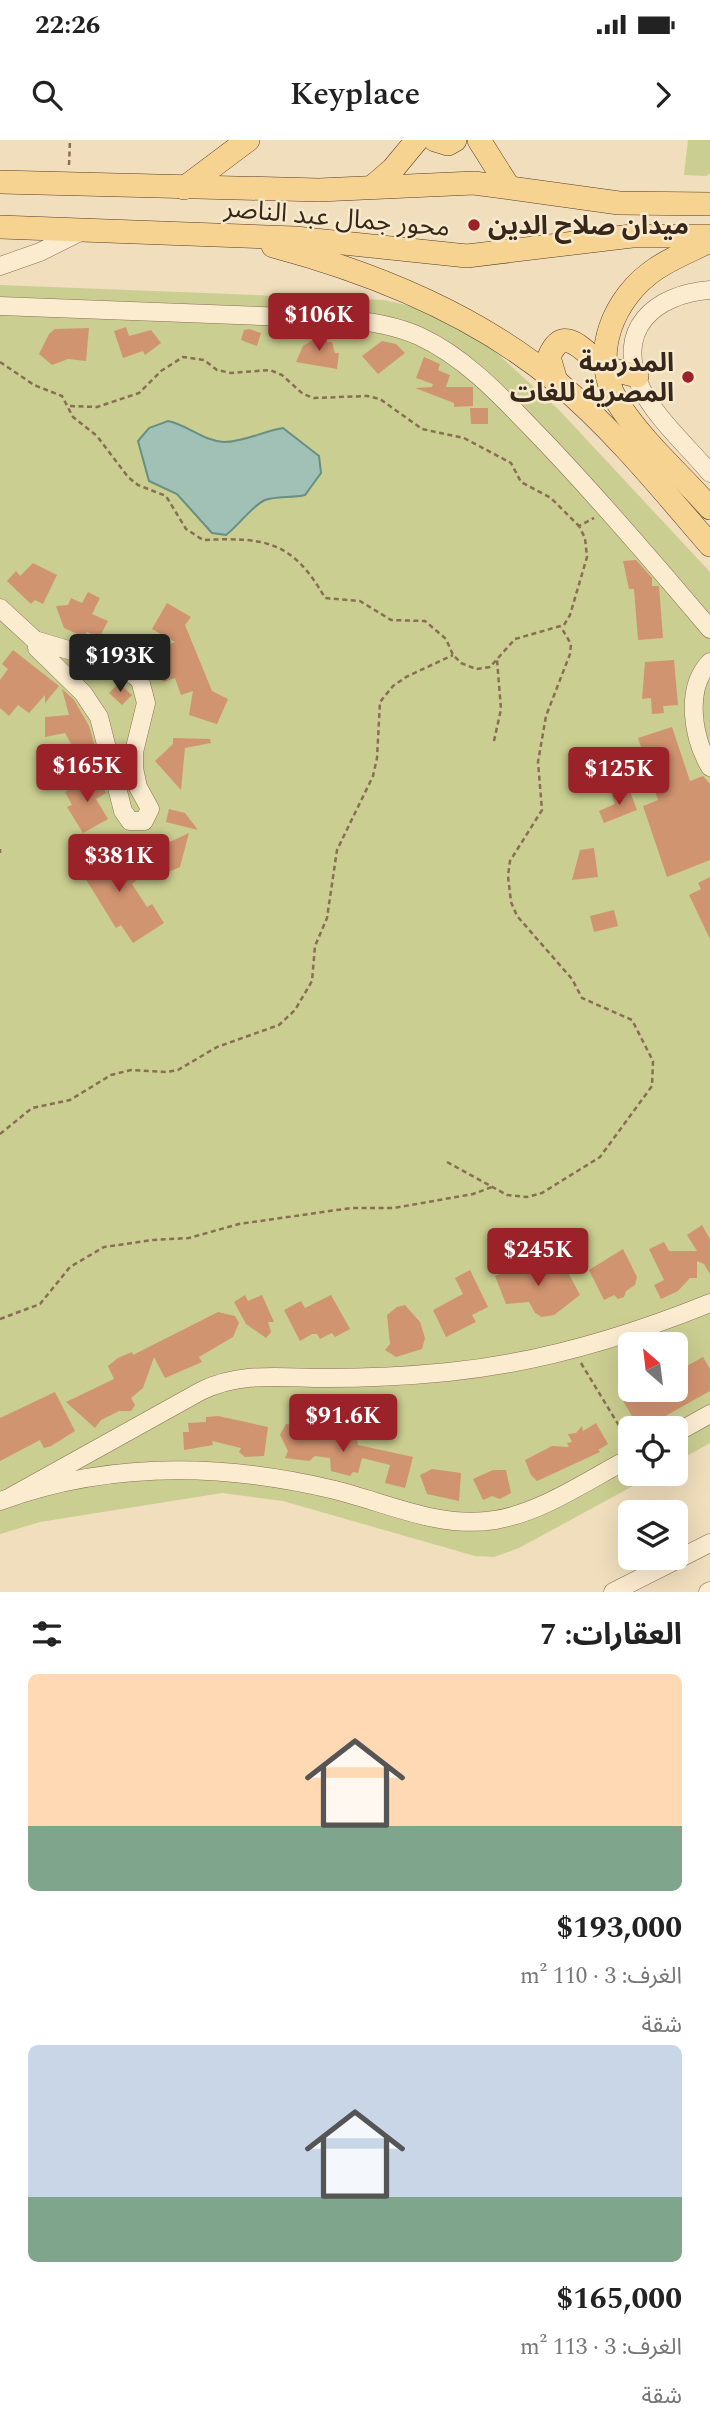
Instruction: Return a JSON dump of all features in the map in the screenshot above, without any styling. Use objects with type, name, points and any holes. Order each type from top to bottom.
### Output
[{"type":"main road","points":[[184,188],[248,140]]},
{"type":"main road","points":[[372,187],[417,140]]},
{"type":"main road","points":[[435,140],[448,144],[455,140]]},
{"type":"main road","points":[[480,140],[508,186]]},
{"type":"main road","name":"محور جمال عبد الناصر","points":[[0,183],[319,190],[447,183],[508,186],[619,203],[710,204]]},
{"type":"main road","name":"محور جمال عبد الناصر","points":[[0,227],[295,238],[467,256],[632,236],[710,239]]},
{"type":"main road","points":[[236,236],[344,267],[428,301],[502,341],[556,381],[641,465],[710,545]]},
{"type":"main road","points":[[710,239],[657,268],[629,292],[610,327],[605,345],[606,367],[613,394],[626,415],[710,508]]},
{"type":"main road","points":[[556,381],[549,357],[554,348],[564,342],[578,343],[606,367],[636,376]]},
{"type":"street","points":[[0,266],[40,252],[82,231]]},
{"type":"street","points":[[710,289],[676,295],[646,315],[637,335],[636,376],[649,401],[710,473]]},
{"type":"street","points":[[0,306],[342,318],[399,329],[438,346],[487,384],[609,509],[710,629]]},
{"type":"street","points":[[0,608],[37,642],[37,648],[83,693],[99,717],[125,816],[133,822],[144,821],[150,809],[138,787],[134,768],[134,752],[146,703],[140,680],[119,665],[83,656],[41,640],[37,642]]},
{"type":"street","points":[[710,657],[699,678],[694,702],[700,744],[710,767]]},
{"type":"street","points":[[6,1499],[201,1391],[229,1379],[260,1376],[389,1377],[451,1372],[573,1349],[624,1335],[710,1303]]},
{"type":"street","points":[[688,1426],[710,1414]]},
{"type":"street","points":[[6,1499],[79,1479],[121,1472],[208,1470],[251,1474],[335,1491],[447,1521],[480,1522],[534,1508],[618,1464]]},
{"type":"street","points":[[613,1592],[710,1543]]},
{"type":"path","points":[[68,186],[70,140]]},
{"type":"path","points":[[0,362],[34,384],[62,396],[73,417],[96,436],[128,477],[172,501],[186,529],[196,536],[203,540],[258,540],[283,549],[309,572],[325,598],[360,601],[391,620],[425,621],[446,639],[453,655],[461,663],[476,669],[490,667],[515,639],[561,626],[570,615],[585,569],[585,538],[579,526],[551,498],[521,482],[510,463],[464,438],[422,429],[380,399],[352,395],[325,399],[303,394],[282,375],[270,370],[231,373],[217,370],[204,360],[183,357],[161,370],[139,393],[97,407],[69,406]]},
{"type":"path","points":[[579,526],[609,509]]},
{"type":"path","points":[[447,1162],[507,1195],[527,1197],[542,1193],[600,1157],[643,1102],[652,1086],[654,1074],[649,1052],[632,1020],[582,998],[572,979],[517,916],[511,902],[508,876],[510,861],[542,810],[538,762],[546,716],[572,644],[561,626]]},
{"type":"path","points":[[0,1134],[32,1108],[70,1100],[111,1075],[131,1070],[178,1070],[216,1047],[279,1025],[295,1010],[312,981],[315,946],[327,918],[340,842],[373,776],[377,758],[380,702],[393,686],[406,677],[453,655]]},
{"type":"path","points":[[494,741],[501,709],[497,660]]},
{"type":"path","points":[[0,1319],[40,1304],[70,1267],[104,1247],[189,1238],[239,1224],[351,1208],[394,1208],[474,1194],[492,1188]]},
{"type":"path","points":[[573,1349],[618,1424]]},
{"type":"green space","points":[[688,140],[710,140],[710,173],[707,176],[684,175]]},
{"type":"green space","points":[[0,285],[384,300],[424,309],[472,334],[560,411],[710,572],[710,1443],[688,1455],[688,1416],[618,1416],[618,1486],[633,1486],[519,1548],[494,1557],[475,1556],[283,1501],[222,1493],[40,1522],[0,1534]]},
{"type":"water","points":[[168,421],[209,439],[224,442],[283,428],[319,456],[321,473],[305,495],[265,500],[226,535],[212,533],[177,494],[149,481],[138,441],[149,428]]},
{"type":"building","points":[[126,327],[129,336],[151,330],[161,343],[145,355],[143,351],[123,358],[114,331]]},
{"type":"building","points":[[89,328],[86,361],[68,359],[52,365],[39,354],[49,334],[55,329]]},
{"type":"building","points":[[244,330],[261,333],[257,346],[241,340]]},
{"type":"building","points":[[327,331],[327,342],[332,342],[335,353],[339,353],[337,369],[296,362],[303,346]]},
{"type":"building","points":[[382,341],[396,344],[405,353],[378,374],[362,356]]},
{"type":"building","points":[[424,357],[440,364],[438,370],[450,375],[446,387],[473,387],[473,406],[454,407],[454,403],[415,388],[432,387],[433,384],[416,378]]},
{"type":"building","points":[[470,408],[488,408],[488,424],[471,424]]},
{"type":"building","points":[[636,560],[652,578],[652,586],[659,586],[663,638],[638,640],[634,589],[629,589],[623,561]]},
{"type":"building","points":[[33,563],[57,575],[43,604],[35,600],[31,604],[7,581],[16,571],[20,576]]},
{"type":"building","points":[[88,592],[100,598],[92,614],[108,621],[99,638],[87,632],[84,637],[64,628],[56,606],[68,605],[71,598],[82,603]]},
{"type":"building","points":[[167,603],[191,617],[185,625],[212,691],[228,699],[217,724],[189,715],[193,691],[181,695],[175,678],[163,682],[158,668],[169,664],[163,647],[175,642],[152,629]]},
{"type":"building","points":[[13,650],[59,686],[45,703],[45,695],[29,713],[18,705],[9,716],[0,708],[0,680],[8,669],[2,664]]},
{"type":"building","points":[[674,660],[678,705],[663,706],[664,713],[652,714],[651,698],[642,699],[645,662]]},
{"type":"building","points":[[119,683],[132,695],[122,705],[109,693]]},
{"type":"building","points":[[62,689],[74,700],[89,726],[98,758],[82,767],[78,760],[72,763],[67,753],[74,749],[65,733],[45,737],[45,717],[69,715]]},
{"type":"building","points":[[672,727],[690,781],[703,776],[710,784],[710,860],[667,877],[643,806],[658,800],[638,738]]},
{"type":"building","points":[[173,738],[210,739],[211,743],[185,748],[181,790],[155,761],[173,744]]},
{"type":"building","points":[[95,774],[106,793],[96,799],[108,819],[83,833],[67,807],[72,805],[65,792]]},
{"type":"building","points":[[629,789],[637,810],[604,823],[599,811],[615,804],[612,795]]},
{"type":"building","points":[[169,809],[185,813],[198,830],[166,822]]},
{"type":"building","points":[[189,833],[180,867],[168,872],[157,848]]},
{"type":"building","points":[[108,845],[122,866],[126,863],[137,880],[132,884],[147,907],[152,904],[164,923],[133,943],[121,925],[116,928],[77,865]]},
{"type":"building","points":[[594,848],[598,877],[572,880],[580,850]]},
{"type":"building","points":[[710,877],[710,939],[689,895],[701,889],[698,883]]},
{"type":"building","points":[[614,910],[618,926],[594,932],[590,916]]},
{"type":"building","points":[[702,1225],[710,1239],[710,1274],[704,1264],[697,1261],[697,1278],[690,1278],[678,1291],[661,1299],[654,1285],[664,1280],[649,1249],[664,1242],[669,1251],[697,1251],[687,1235]]},
{"type":"building","points":[[623,1249],[637,1277],[635,1285],[626,1291],[624,1297],[618,1299],[614,1295],[604,1300],[589,1270]]},
{"type":"building","points":[[526,1263],[527,1268],[546,1267],[548,1270],[563,1263],[580,1295],[554,1315],[542,1317],[535,1313],[529,1302],[506,1304],[495,1276],[510,1270],[510,1265]]},
{"type":"building","points":[[470,1270],[488,1307],[472,1315],[476,1322],[446,1337],[433,1310],[463,1294],[455,1278]]},
{"type":"building","points":[[245,1295],[248,1301],[262,1295],[274,1322],[268,1322],[271,1332],[266,1338],[246,1324],[234,1302]]},
{"type":"building","points":[[331,1295],[350,1329],[335,1337],[332,1333],[320,1339],[317,1334],[312,1334],[300,1341],[284,1310],[301,1301],[305,1308]]},
{"type":"building","points":[[405,1305],[420,1322],[425,1338],[422,1349],[396,1357],[385,1350],[390,1344],[387,1315],[397,1307]]},
{"type":"building","points":[[218,1312],[235,1316],[239,1323],[233,1337],[199,1357],[202,1362],[165,1378],[154,1357],[143,1388],[131,1398],[135,1405],[131,1411],[119,1411],[101,1420],[95,1428],[66,1402],[114,1379],[108,1366],[118,1358],[132,1352],[133,1355]]},
{"type":"building","points":[[703,1357],[710,1369],[710,1391],[665,1416],[632,1416],[624,1402],[688,1402],[688,1365]]},
{"type":"building","points":[[55,1392],[75,1431],[51,1446],[44,1448],[40,1440],[0,1461],[0,1418]]},
{"type":"building","points":[[218,1416],[268,1427],[264,1456],[245,1457],[239,1452],[241,1448],[212,1441],[213,1445],[184,1450],[183,1432],[189,1432],[188,1423],[206,1422],[206,1417]]},
{"type":"building","points":[[596,1423],[608,1444],[598,1450],[600,1452],[537,1481],[531,1475],[525,1460],[552,1446],[569,1447],[567,1443],[572,1442],[568,1434],[576,1433],[582,1426],[583,1431]]},
{"type":"building","points":[[286,1424],[310,1427],[309,1435],[332,1440],[333,1435],[347,1437],[357,1440],[358,1445],[413,1457],[405,1488],[385,1483],[390,1465],[362,1458],[358,1473],[353,1472],[350,1476],[331,1471],[330,1458],[315,1456],[309,1461],[285,1458],[288,1451],[280,1435]]},
{"type":"building","points":[[432,1469],[461,1473],[459,1501],[427,1494],[420,1475]]},
{"type":"building","points":[[493,1470],[506,1470],[511,1493],[500,1499],[492,1496],[483,1500],[473,1479]]},
{"type":"place","name":"ميدان صلاح الدين","points":[[474,225]]},
{"type":"place","name":"المدرسة المصرية للغات","points":[[688,377]]}]
